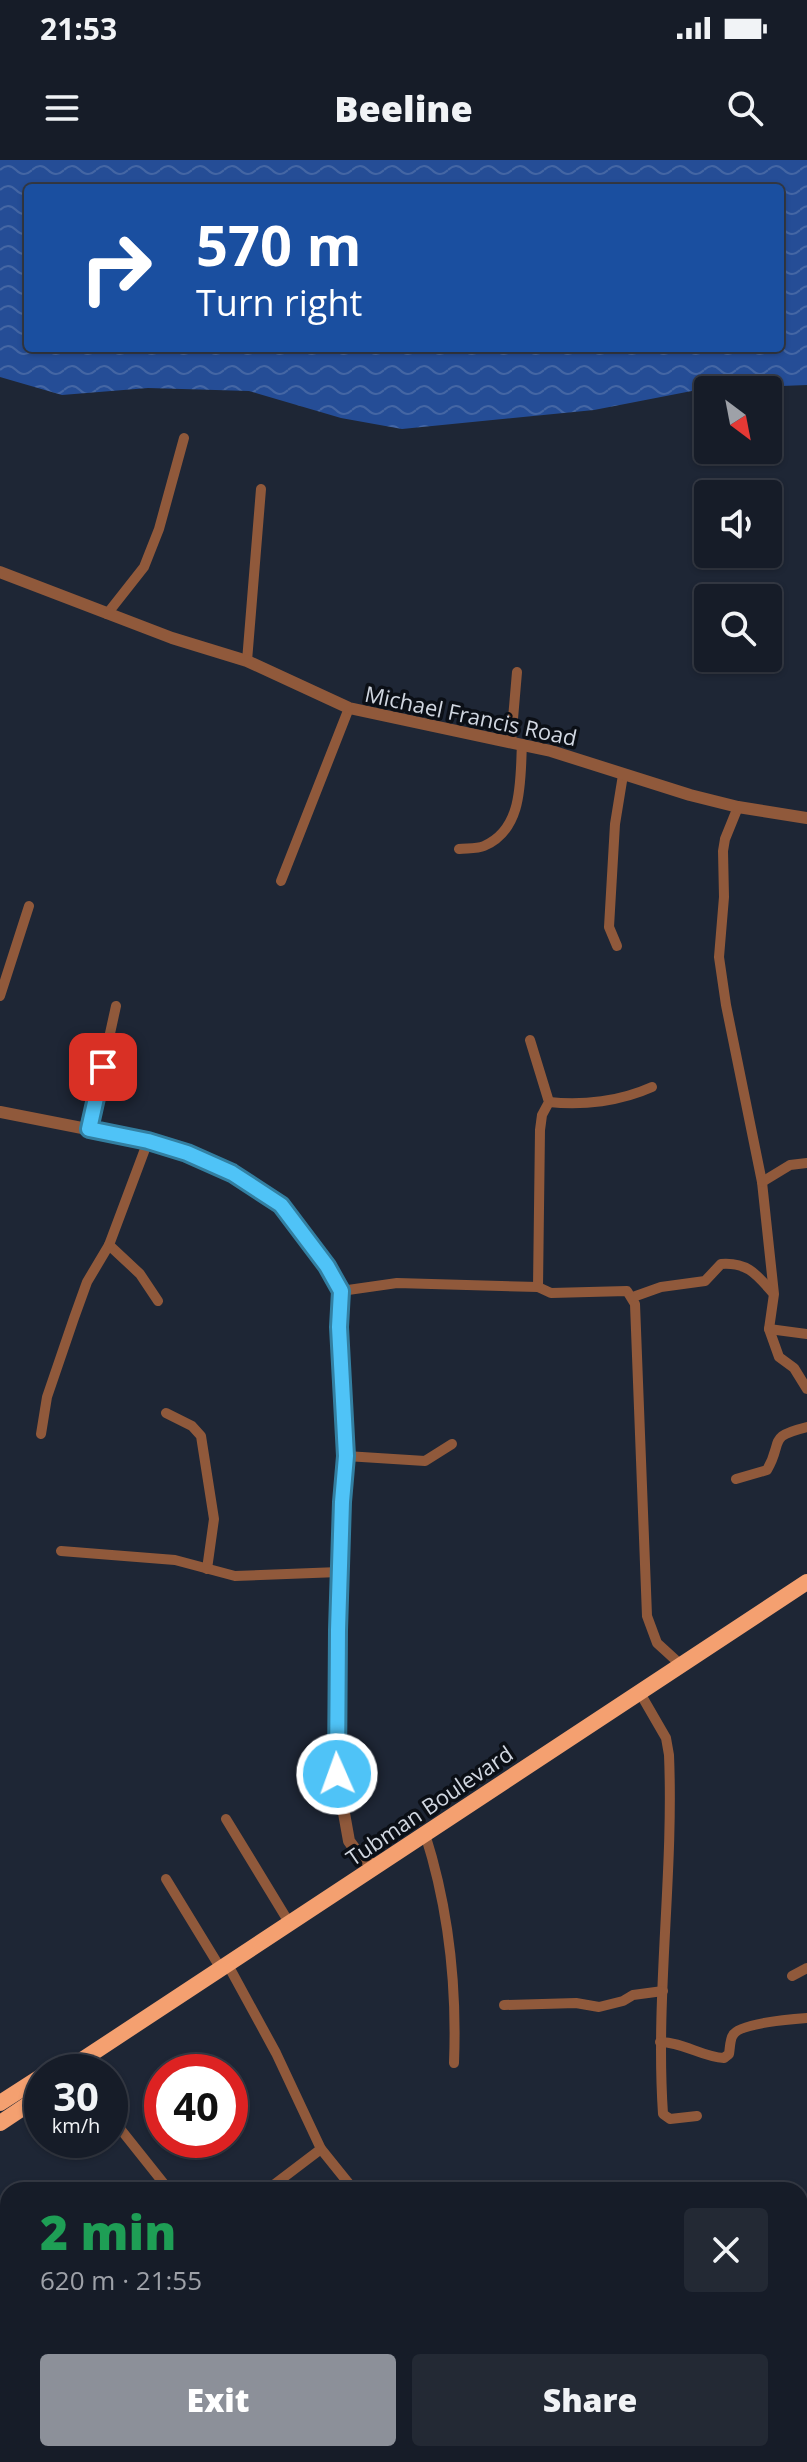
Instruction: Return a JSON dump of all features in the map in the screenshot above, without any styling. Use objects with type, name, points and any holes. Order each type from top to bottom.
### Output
[{"type":"highway","name":"Tubman Boulevard","points":[[97,2054],[807,1582]]},
{"type":"highway","points":[[0,2103],[24,2088]]},
{"type":"highway","points":[[0,2123],[24,2107]]},
{"type":"street","points":[[107,614],[144,567],[159,529],[184,438]]},
{"type":"street","points":[[247,661],[261,489]]},
{"type":"street","name":"Michael Francis Road","points":[[0,572],[172,638],[247,661],[349,708],[591,762],[623,775],[738,807],[807,818]]},
{"type":"street","points":[[459,849],[484,846],[500,835],[519,806],[517,672]]},
{"type":"street","points":[[281,881],[349,708]]},
{"type":"street","points":[[617,946],[609,927],[615,824],[623,775]]},
{"type":"street","points":[[738,807],[723,851],[724,897],[719,957],[762,1182],[774,1294],[769,1329],[779,1357],[794,1368],[807,1389]]},
{"type":"street","points":[[0,996],[29,906]]},
{"type":"street","points":[[89,1129],[116,1006]]},
{"type":"street","points":[[530,1040],[549,1102],[542,1115],[540,1130],[538,1287]]},
{"type":"street","points":[[549,1102],[572,1104],[595,1101],[635,1095],[652,1087]]},
{"type":"street","points":[[0,1112],[148,1141],[187,1153],[232,1173],[281,1205],[327,1266],[341,1291],[339,1327],[346,1456],[339,1572],[335,1716],[337,1774],[349,1841],[360,1856],[376,1867]]},
{"type":"street","points":[[41,1434],[47,1397],[87,1282],[109,1245],[148,1141]]},
{"type":"street","points":[[762,1182],[790,1165],[807,1163]]},
{"type":"street","points":[[109,1245],[140,1274],[158,1301]]},
{"type":"street","points":[[633,1297],[661,1287],[705,1281],[721,1264],[737,1263],[755,1273],[774,1294]]},
{"type":"street","points":[[341,1291],[397,1283],[538,1287],[551,1293],[627,1291],[633,1297],[647,1616],[657,1643],[680,1664]]},
{"type":"street","points":[[769,1329],[807,1334]]},
{"type":"street","points":[[166,1413],[192,1426],[201,1436],[214,1519],[207,1569]]},
{"type":"street","points":[[736,1479],[767,1470],[779,1438],[807,1427]]},
{"type":"street","points":[[346,1456],[425,1461],[452,1444]]},
{"type":"street","points":[[61,1551],[175,1560],[235,1576],[339,1572]]},
{"type":"street","points":[[640,1693],[666,1738],[669,1755],[669,1878],[660,2042],[663,2114],[670,2119],[697,2116]]},
{"type":"street","points":[[226,1819],[290,1924]]},
{"type":"street","points":[[425,1834],[439,1879],[448,1930],[456,2022],[454,2063]]},
{"type":"street","points":[[166,1879],[276,2053],[321,2149],[348,2182]]},
{"type":"street","points":[[792,1976],[807,1968]]},
{"type":"street","points":[[504,2005],[576,2003],[599,2007],[633,1995],[663,1991]]},
{"type":"street","points":[[660,2042],[678,2044],[724,2058],[729,2054],[733,2034],[739,2028],[768,2021],[807,2018]]},
{"type":"street","points":[[128,2139],[163,2182]]},
{"type":"street","points":[[278,2182],[321,2149]]},
{"type":"water","points":[[0,160],[807,160],[807,385],[782,386],[782,376],[694,376],[694,391],[594,410],[402,429],[341,418],[249,391],[148,388],[62,395],[0,377]]},
{"type":"route","points":[[103,1067],[89,1129],[187,1153],[232,1173],[281,1205],[327,1266],[341,1291],[339,1327],[346,1456],[335,1716],[337,1774]]}]
